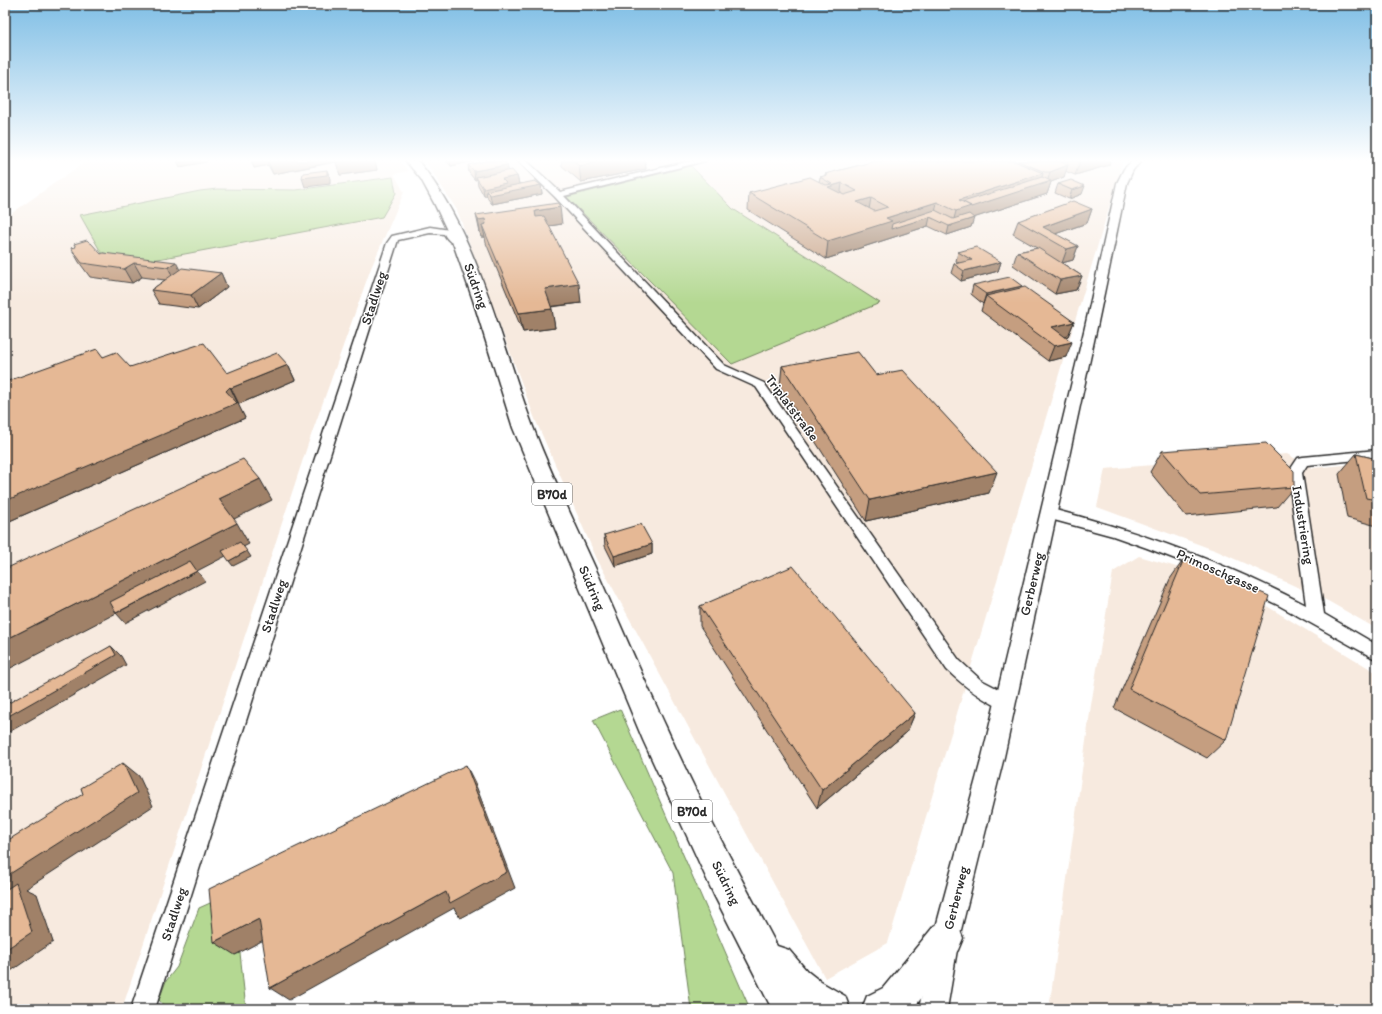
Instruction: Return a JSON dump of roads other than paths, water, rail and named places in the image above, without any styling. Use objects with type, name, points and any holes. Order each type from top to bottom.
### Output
[{"type":"main road","name":"Südring","points":[[444,208],[460,243],[482,300],[523,428],[657,740],[751,933],[790,1009]]},
{"type":"main road","points":[[751,933],[794,984],[820,1004],[832,1009]]},
{"type":"main road","points":[[880,1009],[896,1001],[946,938]]},
{"type":"street","points":[[430,230],[442,223],[441,208]]},
{"type":"street","name":"Triplatstraße","points":[[570,208],[720,367],[728,372],[751,379],[760,385],[953,665],[975,685],[1006,702]]},
{"type":"street","name":"Gerberweg","points":[[933,1009],[946,938],[1006,702],[1117,208]]},
{"type":"street","name":"Stadlweg","points":[[143,1009],[392,243],[395,238],[430,230],[447,232],[452,240],[460,243]]},
{"type":"street","name":"Industriering","points":[[1316,617],[1295,473],[1303,461],[1377,454]]},
{"type":"street","name":"Primoschgasse","points":[[1048,513],[1084,521],[1173,551],[1242,581],[1316,617],[1377,653]]}]
